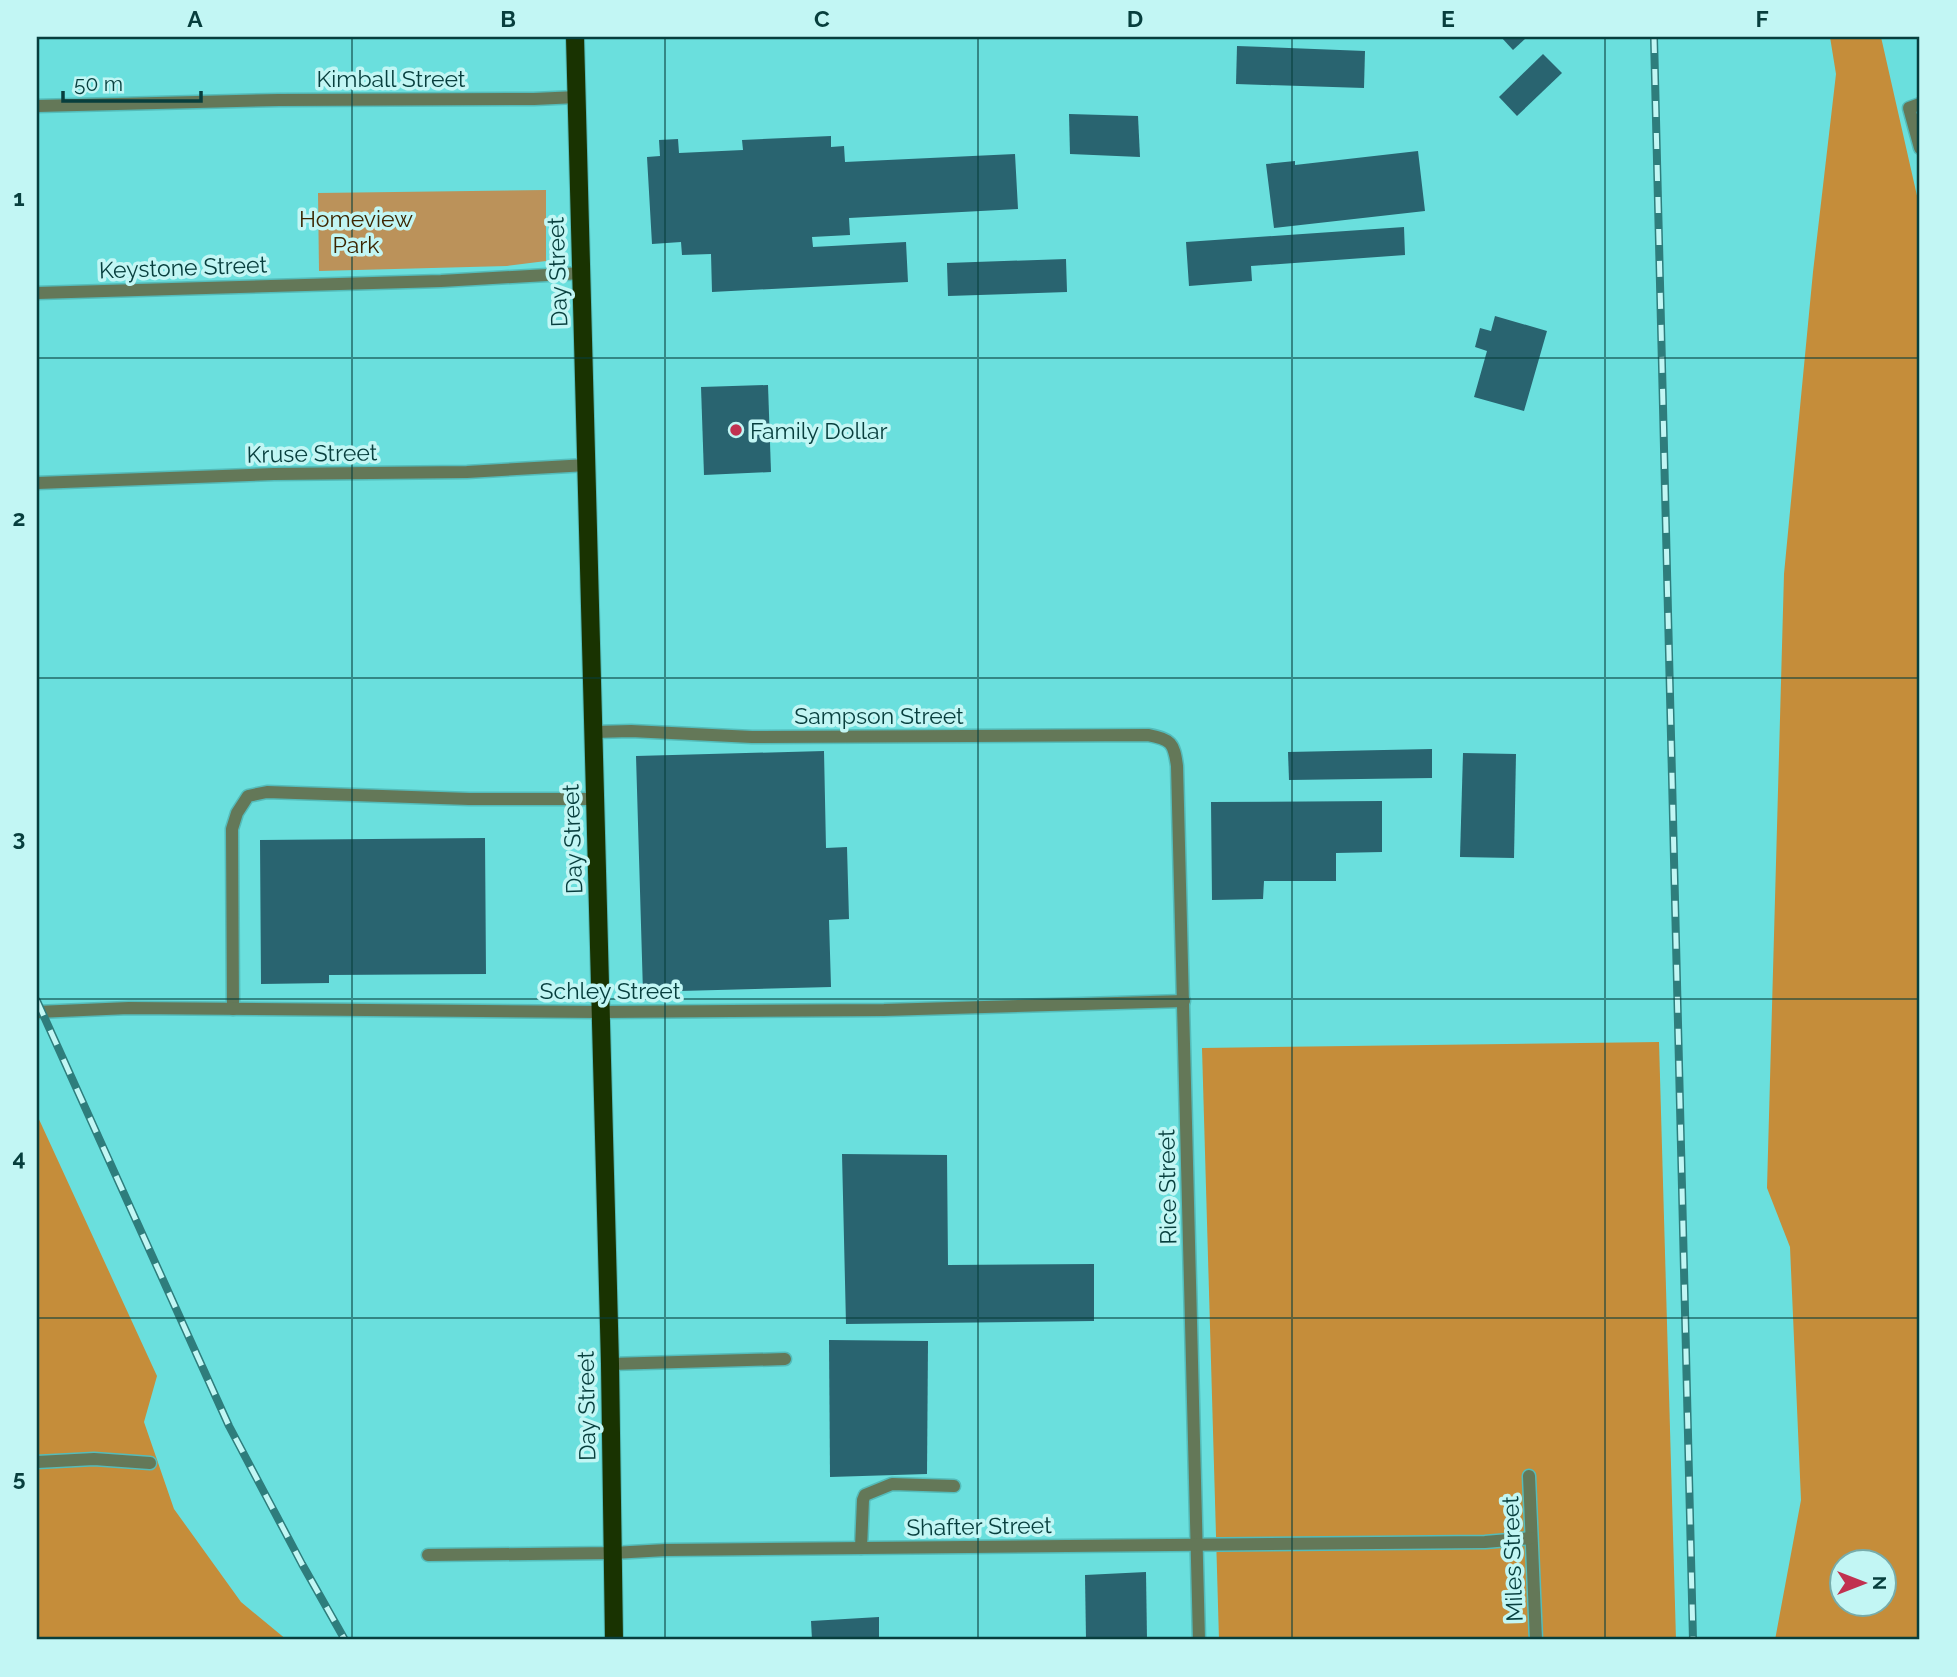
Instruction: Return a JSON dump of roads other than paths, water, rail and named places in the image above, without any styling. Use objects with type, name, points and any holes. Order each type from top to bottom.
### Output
[{"type":"main road","name":"Day Street","points":[[575,37],[610,1364],[614,1640]]},
{"type":"street","name":"Kimball Street","points":[[37,106],[577,97]]},
{"type":"street","points":[[1920,104],[1909,108],[1920,148]]},
{"type":"street","name":"Keystone Street","points":[[37,293],[441,281],[582,273]]},
{"type":"street","name":"Kruse Street","points":[[37,482],[274,474],[467,472],[587,465]]},
{"type":"street","name":"Sampson Street","points":[[594,733],[752,737],[1148,735],[1164,738]]},
{"type":"street","name":"Rice Street","points":[[1164,738],[1175,749],[1177,766],[1199,1640]]},
{"type":"street","points":[[233,1009],[232,829],[237,813],[248,796],[267,792],[469,799],[596,799]]},
{"type":"street","name":"Schley Street","points":[[37,1012],[129,1008],[601,1012],[884,1010],[1184,1001]]},
{"type":"street","points":[[610,1364],[785,1359]]},
{"type":"street","points":[[37,1462],[94,1460],[149,1463]]},
{"type":"street","name":"Miles Street","points":[[1529,1476],[1536,1640]]},
{"type":"street","points":[[861,1548],[865,1495],[892,1484],[954,1486]]},
{"type":"street","name":"Shafter Street","points":[[428,1555],[1485,1542],[1531,1538]]},
{"type":"railway","points":[[1654,37],[1693,1640]]},
{"type":"railway","points":[[37,1001],[229,1426],[345,1640]]},
{"type":"place","name":"Family Dollar","points":[[736,430]]},
{"type":"park label","name":"Homeview Park","points":[[356,231]]}]
